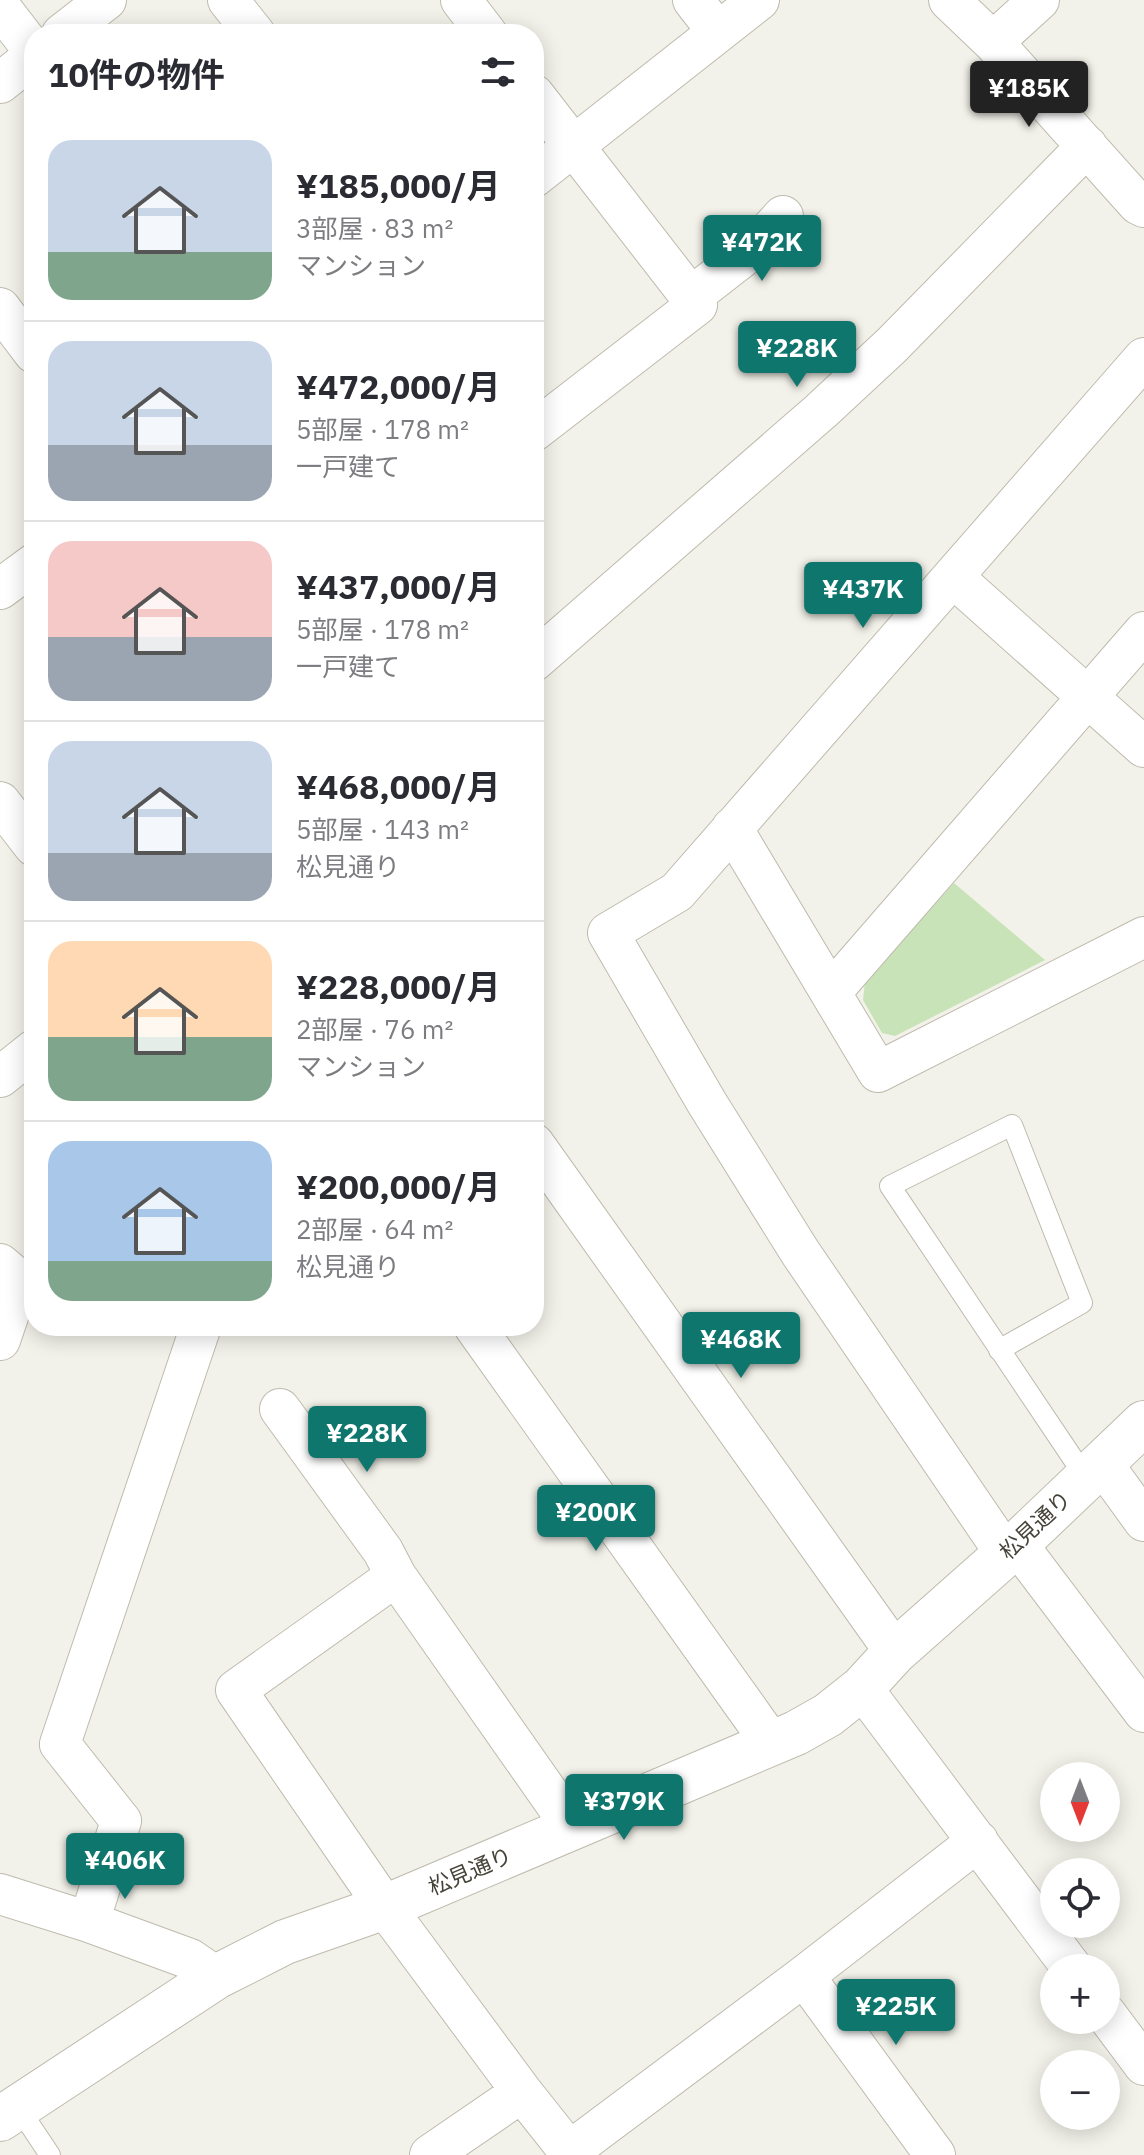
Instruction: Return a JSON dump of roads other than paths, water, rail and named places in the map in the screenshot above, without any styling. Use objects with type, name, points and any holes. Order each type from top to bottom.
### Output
[{"type":"street","points":[[75,24],[106,0]]},
{"type":"street","points":[[228,0],[247,24]]},
{"type":"street","points":[[461,0],[479,24]]},
{"type":"street","points":[[693,0],[718,32]]},
{"type":"street","points":[[544,169],[759,0]]},
{"type":"street","points":[[949,0],[993,42],[1138,204],[1144,207]]},
{"type":"street","points":[[993,42],[1039,0]]},
{"type":"street","points":[[0,7],[24,40]]},
{"type":"street","points":[[0,83],[24,63]]},
{"type":"street","points":[[544,108],[697,305],[544,423]]},
{"type":"street","points":[[544,652],[871,364],[1087,146]]},
{"type":"street","points":[[691,297],[754,248],[783,216]]},
{"type":"street","points":[[0,308],[24,340]]},
{"type":"street","points":[[1144,358],[677,892],[608,933],[707,1103],[800,1252],[1011,1549],[1144,1712]]},
{"type":"street","points":[[0,589],[24,572]]},
{"type":"street","points":[[953,577],[1144,747]]},
{"type":"street","points":[[832,991],[1144,632]]},
{"type":"street","points":[[0,802],[24,833]]},
{"type":"street","points":[[732,828],[878,1072],[1144,937]]},
{"type":"street","points":[[544,1158],[895,1652]]},
{"type":"street","points":[[0,1264],[20,1281],[0,1340]]},
{"type":"street","points":[[89,1922],[121,1821],[60,1744],[198,1336]]},
{"type":"street","points":[[481,1336],[772,1744]]},
{"type":"street","points":[[280,1409],[383,1551],[396,1576],[572,1827]]},
{"type":"street","name":"松見通り","points":[[12,2103],[216,1977],[285,1942],[385,1907],[772,1744],[828,1715],[862,1688],[895,1652],[1011,1549],[1144,1423]]},
{"type":"street","points":[[1094,1471],[1144,1521]]},
{"type":"street","points":[[396,1576],[236,1690],[385,1907],[571,2153],[978,1841]]},
{"type":"street","points":[[862,1688],[1062,1954]]},
{"type":"street","points":[[0,1894],[190,1959],[216,1977]]},
{"type":"street","points":[[804,1976],[935,2155]]},
{"type":"street","points":[[1120,2033],[1144,2065]]},
{"type":"street","points":[[430,2155],[522,2092]]},
{"type":"lane","points":[[999,1350],[1082,1303],[1012,1125],[890,1186],[999,1350],[1094,1471]]},
{"type":"lane","points":[[12,2103],[50,2155]]}]
